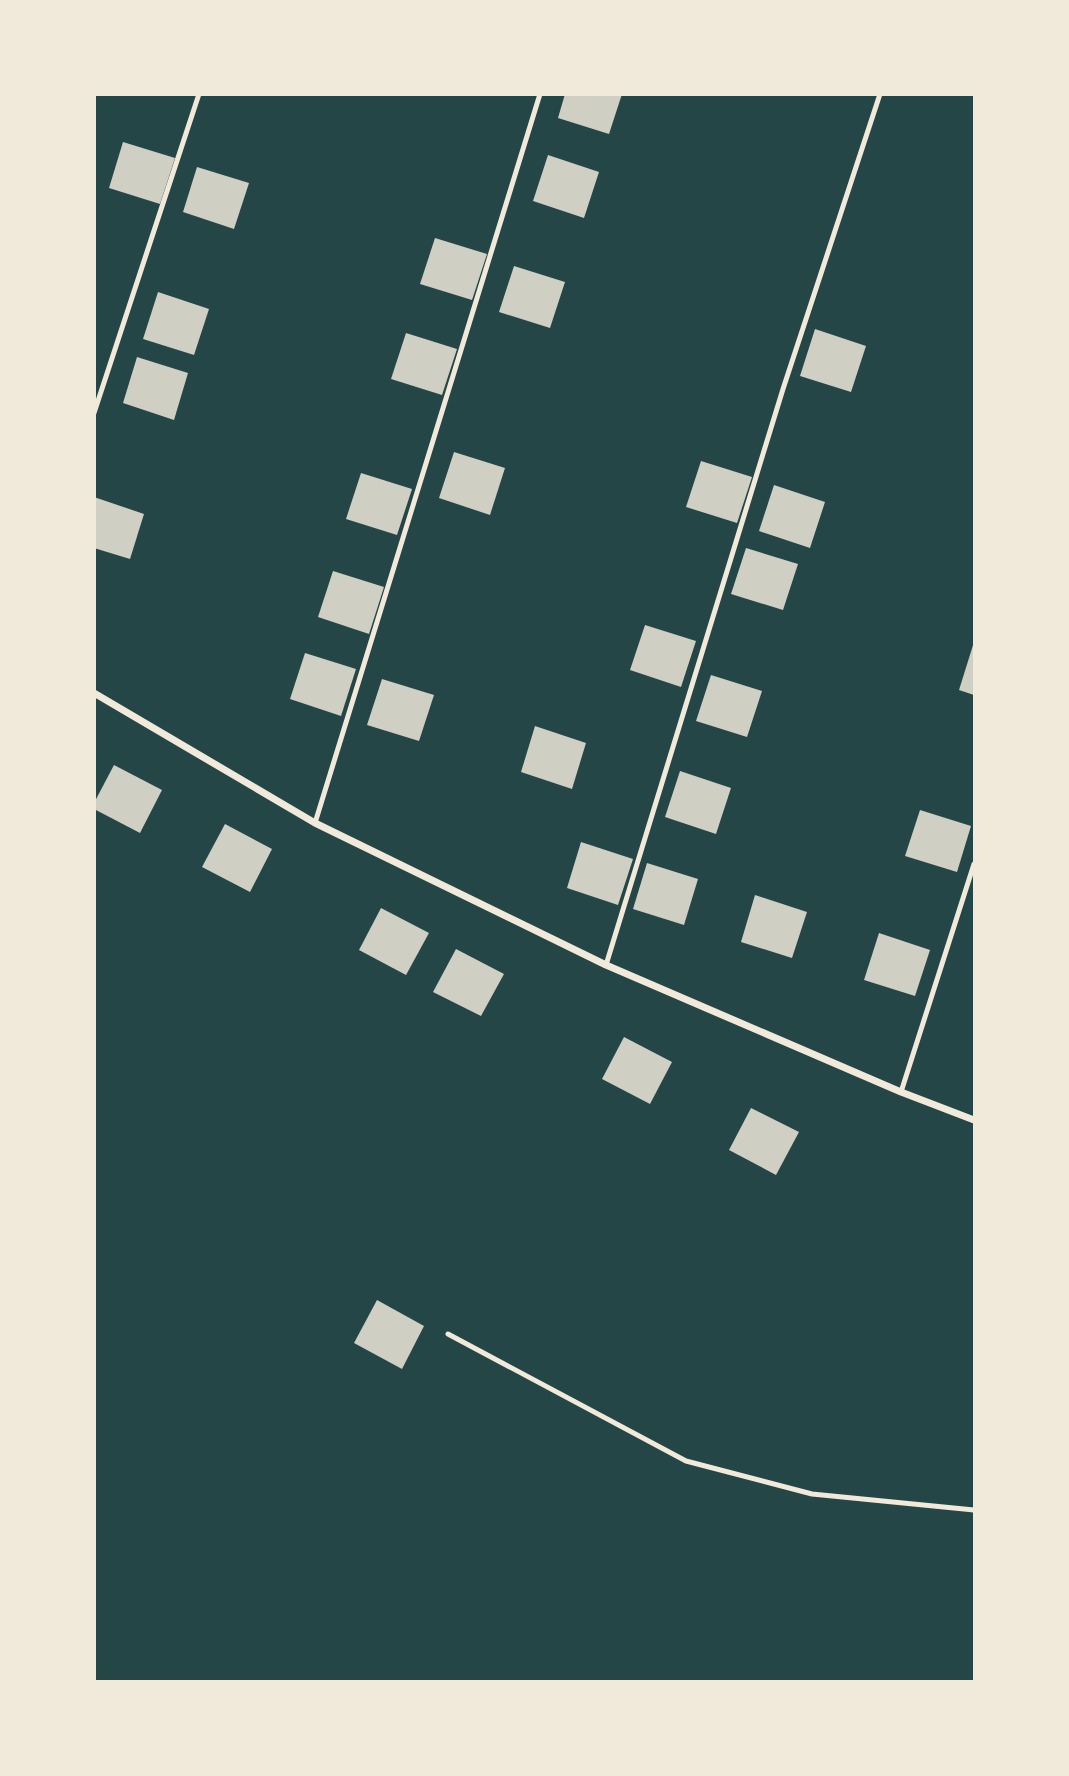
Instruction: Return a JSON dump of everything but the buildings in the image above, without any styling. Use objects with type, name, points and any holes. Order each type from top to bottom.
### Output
[{"type":"street","points":[[94,693],[315,823],[606,965],[901,1092],[975,1120]]},
{"type":"lane","points":[[94,413],[199,94]]},
{"type":"lane","points":[[315,823],[540,94]]},
{"type":"lane","points":[[606,965],[783,389],[880,94]]},
{"type":"lane","points":[[901,1092],[975,864]]},
{"type":"lane","points":[[448,1334],[686,1461],[812,1494],[975,1510]]},
{"type":"shaded area","points":[[95,95],[974,95],[974,1681],[95,1681]]}]
